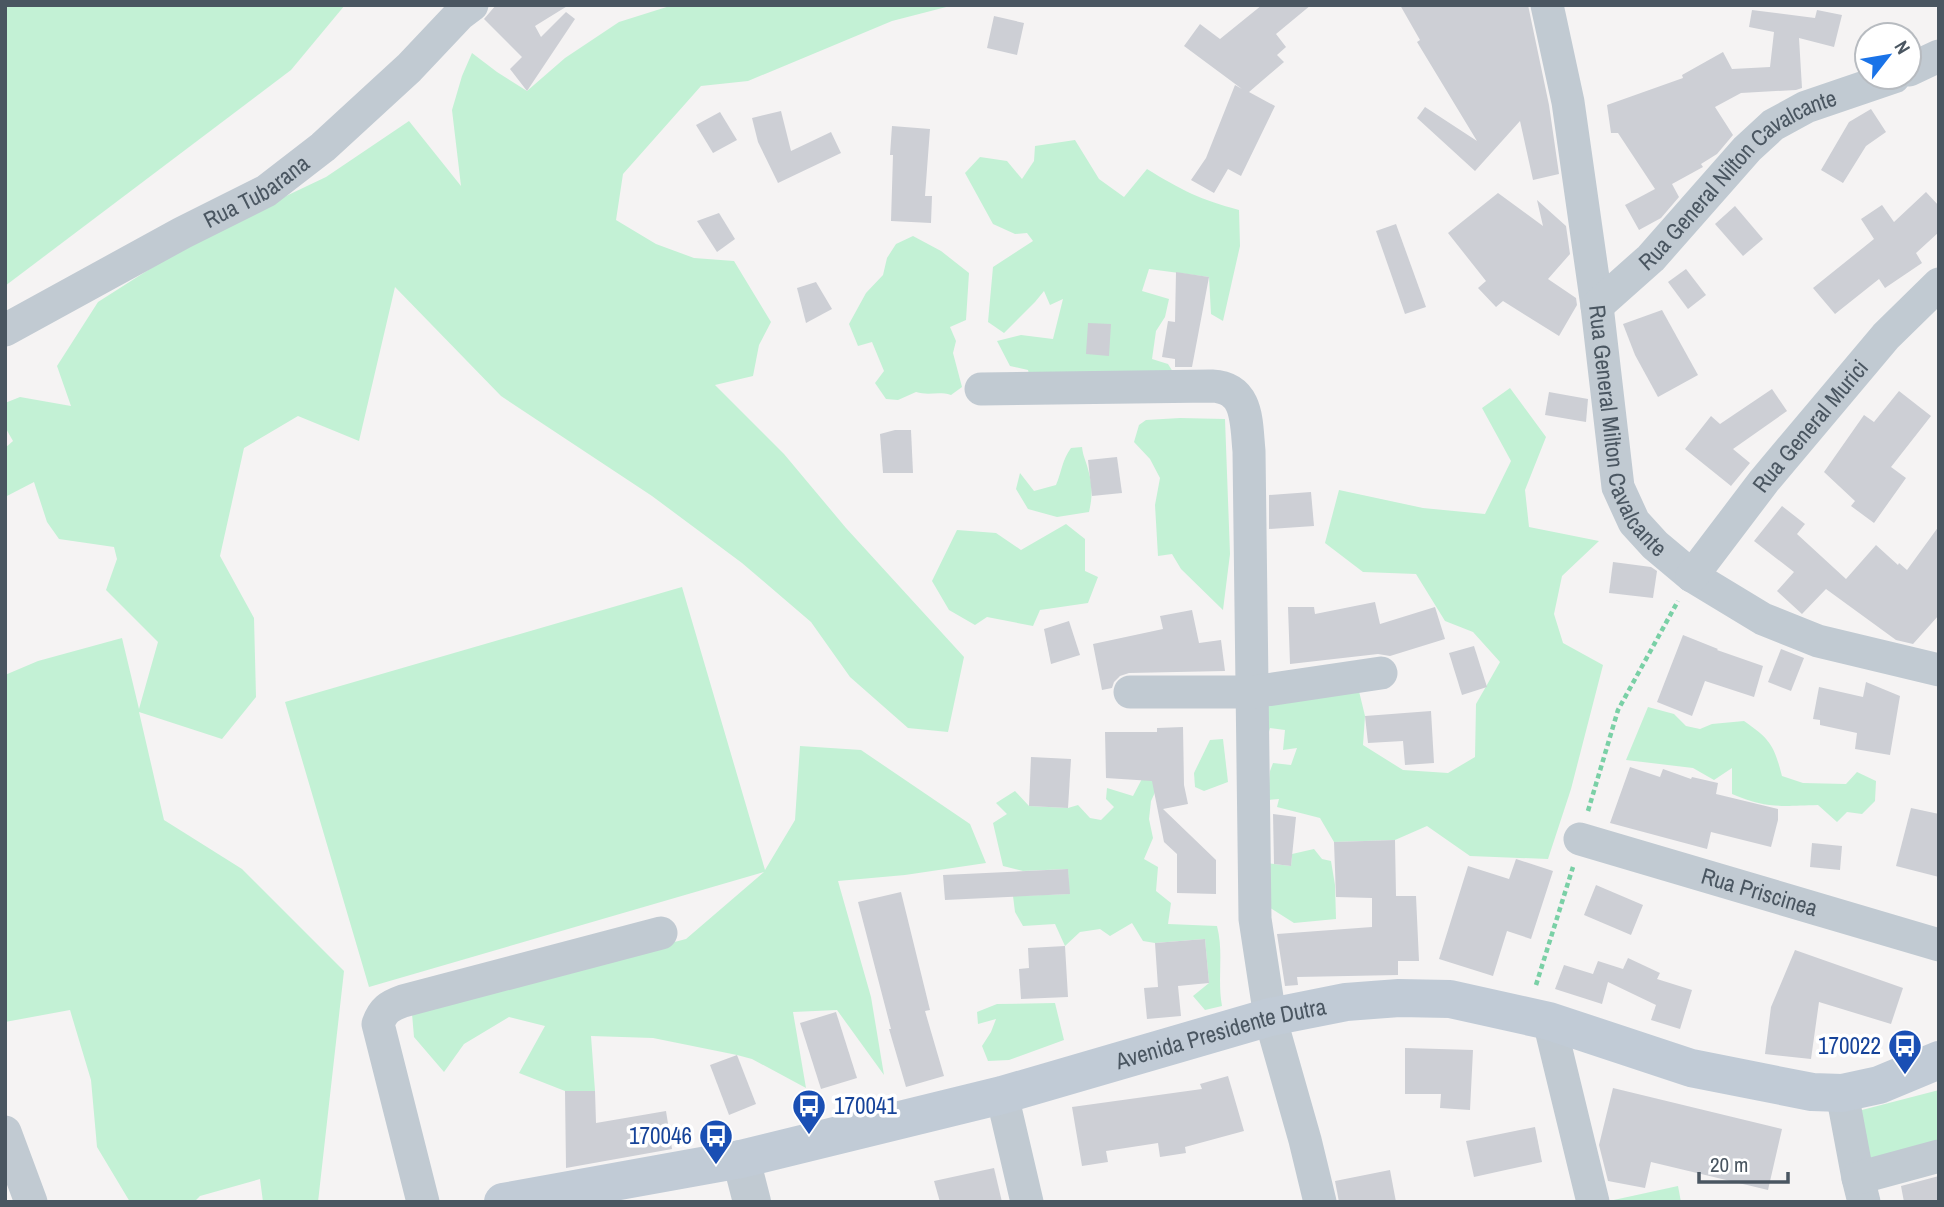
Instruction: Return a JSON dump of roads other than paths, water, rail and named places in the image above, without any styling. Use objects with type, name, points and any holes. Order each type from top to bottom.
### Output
[{"type":"main road","name":"Avenida Presidente Dutra","points":[[503,1202],[741,1159],[1002,1095],[1270,1017],[1346,1002],[1399,998],[1450,999],[1537,1018],[1691,1068],[1812,1092],[1842,1093],[1879,1085],[1939,1060]]},
{"type":"street","name":"Rua Tubarana","points":[[5,330],[182,233],[266,191],[323,147],[472,5]]},
{"type":"street","name":"Rua General Milton Cavalcante","points":[[1546,5],[1568,102],[1597,306],[1618,486],[1634,522],[1655,545],[1692,576],[1763,619],[1818,641],[1933,659]]},
{"type":"street","points":[[1923,64],[1939,57]]},
{"type":"street","name":"Rua General Nilton Cavalcante","points":[[1597,306],[1651,258],[1747,149],[1773,125],[1806,107],[1853,91]]},
{"type":"street","name":"Rua General Murici","points":[[1692,576],[1764,481],[1886,335],[1939,285]]},
{"type":"street","points":[[981,389],[1212,386],[1230,390],[1240,400],[1245,413],[1249,451],[1255,919],[1270,1017],[1320,1202]]},
{"type":"street","points":[[1130,692],[1254,692],[1381,673]]},
{"type":"street","name":"Rua Priscinea","points":[[1580,839],[1939,945]]},
{"type":"street","points":[[423,1202],[378,1024],[382,1013],[403,1001],[661,933]]},
{"type":"street","points":[[1537,1018],[1593,1202]]},
{"type":"street","points":[[1842,1093],[1861,1190],[1939,1156]]},
{"type":"street","points":[[1002,1095],[1027,1202]]},
{"type":"street","points":[[5,1132],[31,1202]]},
{"type":"street","points":[[741,1159],[752,1202]]},
{"type":"place","name":"170022","points":[[1905,1076]]},
{"type":"place","name":"170041","points":[[809,1136]]},
{"type":"place","name":"170046","points":[[716,1166]]}]
